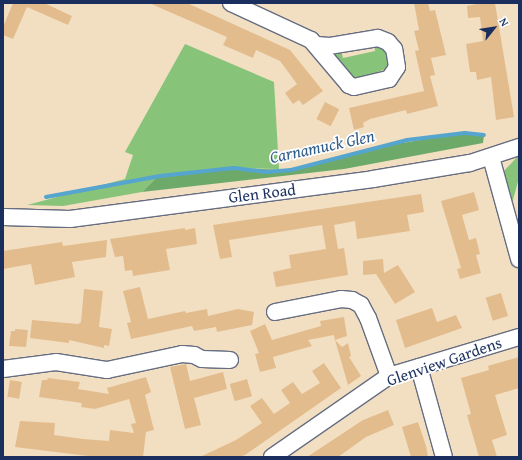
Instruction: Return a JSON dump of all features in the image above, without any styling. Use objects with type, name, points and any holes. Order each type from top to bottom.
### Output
[{"type":"street","points":[[240,5],[317,45],[345,80],[354,87],[389,79],[397,67],[394,49],[388,42],[378,38],[329,46],[317,45]]},
{"type":"street","name":"Glen Road","points":[[3,217],[70,219],[373,179],[491,157],[519,147]]},
{"type":"street","points":[[491,157],[519,259]]},
{"type":"street","points":[[275,312],[341,299],[352,300],[361,305],[368,318],[389,376]]},
{"type":"street","name":"Glenview Gardens","points":[[272,457],[389,376],[519,337]]},
{"type":"street","points":[[3,369],[56,362],[107,370],[182,354],[202,359],[230,360]]},
{"type":"street","points":[[419,367],[444,457]]},
{"type":"green space","points":[[374,43],[383,44],[392,57],[388,68],[355,81],[332,53],[341,50],[343,58],[375,51]]},
{"type":"green space","points":[[185,44],[274,82],[279,169],[237,168],[158,176],[142,192],[63,206],[27,205],[125,179],[133,155],[125,152]]},
{"type":"green space","points":[[463,133],[484,135],[483,143],[344,169],[142,192],[158,176],[234,168],[291,170],[334,160],[372,148]]},
{"type":"green space","points":[[519,155],[519,178],[511,207],[502,173]]},
{"type":"building","points":[[13,3],[44,3],[72,16],[68,25],[27,7],[13,39],[3,35],[3,27]]},
{"type":"building","points":[[149,3],[187,3],[290,50],[323,91],[303,105],[299,100],[293,104],[285,93],[297,84],[280,61],[256,50],[253,58],[223,45],[227,37]]},
{"type":"building","points":[[414,3],[428,3],[430,11],[435,10],[446,55],[431,58],[435,75],[430,76],[438,106],[407,114],[406,110],[370,119],[363,123],[364,127],[354,130],[349,108],[424,91],[415,51],[419,50],[414,31],[419,30]]},
{"type":"building","points":[[481,3],[495,3],[514,117],[496,120],[491,77],[477,80],[476,72],[470,72],[466,44],[483,41],[480,17],[468,18],[467,6]]},
{"type":"building","points":[[325,102],[339,109],[331,126],[316,119]]},
{"type":"building","points":[[474,192],[479,210],[462,215],[469,240],[476,238],[480,254],[476,255],[481,273],[460,279],[457,269],[461,268],[441,201]]},
{"type":"building","points":[[421,194],[424,212],[407,215],[410,231],[357,239],[355,221],[334,225],[338,249],[344,248],[348,275],[276,287],[273,272],[291,268],[289,255],[326,249],[322,225],[229,240],[232,257],[220,259],[213,225]]},
{"type":"building","points":[[185,228],[185,230],[195,228],[197,244],[166,249],[170,270],[133,276],[132,270],[125,271],[123,256],[115,257],[110,239]]},
{"type":"building","points":[[107,240],[106,257],[72,262],[75,277],[35,285],[31,264],[3,269],[3,251],[62,242],[63,246]]},
{"type":"building","points":[[383,259],[384,273],[398,265],[415,292],[395,304],[376,274],[363,275],[363,261]]},
{"type":"building","points":[[140,287],[148,319],[185,311],[186,313],[207,309],[208,316],[238,309],[254,312],[252,325],[217,332],[216,327],[194,331],[192,326],[131,339],[127,323],[131,322],[123,291]]},
{"type":"building","points":[[84,289],[103,291],[99,327],[112,329],[109,346],[104,345],[104,348],[69,340],[69,343],[30,338],[32,320],[78,324],[81,322]]},
{"type":"building","points":[[501,293],[508,316],[493,321],[486,298]]},
{"type":"building","points":[[432,308],[437,322],[456,315],[462,328],[405,348],[396,320]]},
{"type":"building","points":[[344,317],[347,336],[335,340],[334,335],[308,340],[312,346],[273,357],[276,368],[260,372],[255,354],[259,353],[250,331],[265,324],[272,340],[321,326],[320,321]]},
{"type":"building","points":[[15,329],[28,330],[26,347],[9,346],[11,331],[15,331]]},
{"type":"building","points":[[335,340],[342,347],[348,343],[351,356],[349,357],[361,376],[348,385]]},
{"type":"building","points":[[519,357],[519,388],[495,395],[507,435],[492,440],[497,457],[479,457],[467,415],[471,414],[461,378],[489,370],[488,366]]},
{"type":"building","points":[[324,363],[341,388],[245,455],[239,457],[200,457],[236,440],[262,423],[250,406],[262,398],[274,414],[290,403],[281,390],[293,382],[302,394],[320,383],[312,371]]},
{"type":"building","points":[[186,364],[190,381],[223,372],[227,389],[194,398],[201,425],[185,429],[170,367]]},
{"type":"building","points":[[146,377],[151,392],[145,395],[154,430],[146,432],[143,457],[96,457],[15,447],[20,421],[55,423],[54,435],[83,439],[109,441],[110,430],[134,433],[131,424],[136,423],[129,399],[95,409],[81,407],[82,403],[39,397],[42,380],[47,380],[48,378],[80,382],[78,389],[109,394],[107,388]]},
{"type":"building","points":[[247,379],[252,396],[235,401],[230,384]]},
{"type":"building","points":[[10,380],[22,382],[19,399],[7,397]]},
{"type":"building","points":[[388,410],[394,425],[366,437],[338,457],[307,457],[363,420]]},
{"type":"building","points":[[418,422],[428,457],[411,457],[402,427]]},
{"type":"waterway","name":"Carnamuck Glen","points":[[46,197],[160,176],[234,168],[267,172],[291,170],[407,140],[465,133],[484,135]]}]
